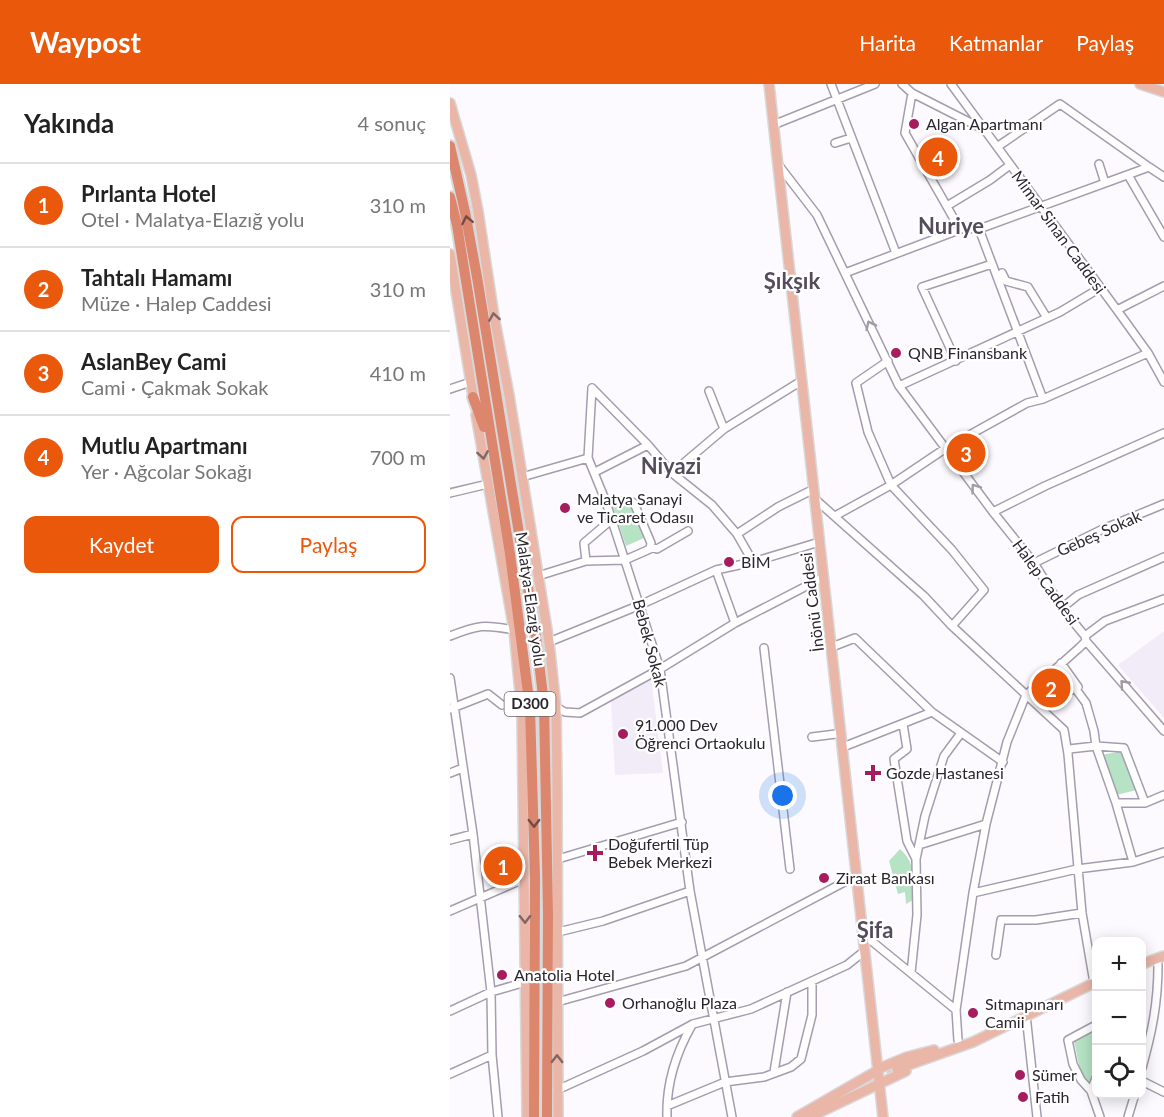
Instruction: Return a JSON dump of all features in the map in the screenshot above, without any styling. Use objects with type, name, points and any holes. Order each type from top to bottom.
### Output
[{"type":"highway","name":"D300","points":[[450,146],[465,212],[497,396],[536,638],[544,704],[547,1117]]},
{"type":"highway","name":"Malatya-Elazığ yolu","points":[[450,197],[494,452],[527,675],[532,751],[534,1117]]},
{"type":"highway","points":[[473,397],[494,452]]},
{"type":"main road","name":"İnönü Caddesi","points":[[767,84],[798,383],[832,647],[861,933],[866,952],[881,1117]]},
{"type":"main road","name":"İnönü Caddesi","points":[[767,84],[813,495],[816,543],[858,933],[877,1070]]},
{"type":"main road","points":[[1140,84],[1164,92]]},
{"type":"main road","points":[[450,102],[471,175],[478,210],[549,642],[556,707],[558,1117]]},
{"type":"main road","points":[[450,254],[453,294],[471,382],[514,630],[522,714],[527,1117]]},
{"type":"main road","points":[[497,396],[505,406],[512,447],[519,455]]},
{"type":"main road","points":[[546,791],[556,745]]},
{"type":"main road","points":[[522,813],[532,751]]},
{"type":"main road","points":[[1158,964],[1164,956]]},
{"type":"main road","points":[[526,980],[534,959]]},
{"type":"main road","points":[[797,1117],[877,1083],[896,1068],[958,1040],[973,1039],[1092,982]]},
{"type":"main road","points":[[896,1068],[949,1050],[1092,983]]},
{"type":"main road","points":[[810,1117],[854,1091],[877,1070],[896,1068],[965,1051],[973,1039]]},
{"type":"main road","points":[[803,1117],[854,1091]]},
{"type":"street","points":[[831,84],[896,253]]},
{"type":"street","points":[[773,125],[875,84]]},
{"type":"street","points":[[902,84],[912,93],[985,130]]},
{"type":"street","name":"Mimar Sinan Caddesi","points":[[951,84],[1117,309],[1148,353],[1164,382]]},
{"type":"street","points":[[912,93],[905,133],[954,219],[964,228]]},
{"type":"street","points":[[997,147],[1060,104],[1164,177]]},
{"type":"street","points":[[836,143],[851,138]]},
{"type":"street","name":"Halep Caddesi","points":[[776,162],[818,215],[899,386],[1034,563],[1062,608],[1086,638],[1026,695],[1006,742],[1003,762],[986,824],[973,893],[956,1010],[958,1040]]},
{"type":"street","points":[[1099,164],[1105,183]]},
{"type":"street","points":[[947,206],[1010,165]]},
{"type":"street","points":[[845,273],[964,228],[980,229],[1149,167]]},
{"type":"street","points":[[1128,175],[1164,237]]},
{"type":"street","points":[[980,229],[1043,399]]},
{"type":"street","points":[[956,361],[922,287],[992,264]]},
{"type":"street","points":[[1002,273],[1006,281],[1028,287],[1047,318]]},
{"type":"street","points":[[1117,309],[1164,286]]},
{"type":"street","points":[[899,386],[1047,318],[1100,288]]},
{"type":"street","points":[[835,516],[891,485],[946,448],[1027,403],[1043,399],[1148,353]]},
{"type":"street","points":[[888,362],[856,383],[868,432],[891,485],[952,550],[984,590],[952,626]]},
{"type":"street","points":[[450,389],[471,382]]},
{"type":"street","points":[[672,473],[724,429],[798,383]]},
{"type":"street","name":"Bebek Sokak","points":[[648,445],[592,388],[588,458],[606,502],[660,669],[690,891],[732,1117]]},
{"type":"street","points":[[709,391],[724,429]]},
{"type":"street","points":[[993,512],[1164,433]]},
{"type":"street","points":[[595,472],[648,445],[672,473],[711,505],[737,534],[753,562]]},
{"type":"street","points":[[522,477],[588,458]]},
{"type":"street","points":[[450,493],[488,484]]},
{"type":"street","points":[[737,534],[778,507],[813,495],[924,596],[952,626],[1064,730],[1082,914],[1092,966]]},
{"type":"street","points":[[538,576],[586,561],[625,560],[650,549],[651,543],[634,502],[606,502]]},
{"type":"street","name":"Gebeş Sokak","points":[[1034,563],[1103,529],[1164,504]]},
{"type":"street","points":[[586,561],[584,543],[611,520]]},
{"type":"street","points":[[650,547],[657,549],[688,531]]},
{"type":"street","points":[[549,642],[640,605],[716,570],[753,562],[816,543]]},
{"type":"street","points":[[1062,608],[1078,596],[1164,557]]},
{"type":"street","points":[[716,570],[735,623]]},
{"type":"street","points":[[556,707],[565,712],[580,713],[660,669],[735,623],[820,579]]},
{"type":"street","points":[[1164,599],[1105,621],[1086,638],[1164,728]]},
{"type":"street","points":[[450,636],[475,626],[488,625],[514,630]]},
{"type":"street","points":[[832,647],[855,638],[932,712],[1003,762]]},
{"type":"street","points":[[764,648],[790,869]]},
{"type":"street","points":[[1042,708],[1078,687],[1061,663]]},
{"type":"street","points":[[450,678],[482,897],[491,992],[492,1055],[498,1117]]},
{"type":"street","points":[[1075,688],[1086,703],[1096,746],[1133,862]]},
{"type":"street","points":[[453,708],[488,694],[502,705]]},
{"type":"street","points":[[843,747],[932,712]]},
{"type":"street","points":[[903,724],[907,749],[894,759],[907,841],[916,859]]},
{"type":"street","points":[[911,973],[917,915],[916,859],[925,816],[944,756],[961,733]]},
{"type":"street","points":[[812,737],[836,734]]},
{"type":"street","points":[[1068,754],[1069,749],[1096,746],[1124,748],[1145,803]]},
{"type":"street","points":[[450,773],[463,768]]},
{"type":"street","points":[[1116,803],[1145,803],[1164,795]]},
{"type":"street","points":[[558,859],[682,822]]},
{"type":"street","points":[[920,845],[986,824]]},
{"type":"street","points":[[450,840],[474,834]]},
{"type":"street","points":[[973,893],[1077,869],[1133,862],[1164,852]]},
{"type":"street","points":[[557,1002],[686,966],[852,878]]},
{"type":"street","points":[[450,911],[524,879]]},
{"type":"street","points":[[558,932],[603,921],[690,891]]},
{"type":"street","points":[[996,955],[1001,920],[1036,920],[1082,914]]},
{"type":"street","points":[[861,933],[956,1010]]},
{"type":"street","points":[[557,1090],[643,1051],[693,1024],[751,1009],[847,965],[862,953]]},
{"type":"street","points":[[1146,1052],[1158,997],[1158,964]]},
{"type":"street","points":[[450,1011],[491,992],[526,980]]},
{"type":"street","points":[[667,1106],[725,1082],[764,1077],[791,1066],[801,1059],[812,1015],[812,981]]},
{"type":"street","points":[[774,1072],[787,992]]},
{"type":"street","points":[[1026,1015],[1037,1117]]},
{"type":"street","points":[[667,1117],[677,1055],[693,1024]]},
{"type":"street","points":[[1092,1027],[1068,1040],[1073,1064],[1081,1080],[1091,1091],[1100,1117]]},
{"type":"street","points":[[1146,1030],[1151,1032]]},
{"type":"street","points":[[450,1074],[492,1055]]},
{"type":"street","points":[[1146,1083],[1164,1092]]},
{"type":"street","points":[[1128,1117],[1134,1099]]},
{"type":"shaded area","points":[[1164,631],[1164,718],[1118,665]]},
{"type":"shaded area","points":[[651,678],[663,773],[615,775],[611,701]]},
{"type":"green space","points":[[630,499],[644,538],[626,546],[611,501]]},
{"type":"green space","points":[[1123,751],[1137,790],[1116,795],[1101,755]]},
{"type":"green space","points":[[900,849],[909,860],[913,879],[913,900],[906,904],[905,892],[898,894],[889,861]]},
{"type":"green space","points":[[1092,1030],[1092,1081],[1090,1085],[1081,1071],[1074,1042],[1080,1035]]},
{"type":"tunnel","points":[[851,1092],[897,1069]]},
{"type":"place","name":"Algan Apartmanı","points":[[914,124]]},
{"type":"place","name":"Mutlu Apartmanı","points":[[938,157]]},
{"type":"place","name":"QNB Finansbank","points":[[896,353]]},
{"type":"place","name":"AslanBey Cami","points":[[966,453]]},
{"type":"place","name":"Malatya Sanayi ve Ticaret Odasıı","points":[[565,508]]},
{"type":"place","name":"BİM","points":[[729,562]]},
{"type":"place","name":"Tahtalı Hamamı","points":[[1051,688]]},
{"type":"place","name":"91.000 Dev Öğrenci Ortaokulu","points":[[623,734]]},
{"type":"place","name":"Gozde Hastanesi","points":[[873,773]]},
{"type":"place","name":"Doğufertil Tüp Bebek Merkezi","points":[[595,853]]},
{"type":"place","name":"Pırlanta Hotel","points":[[503,866]]},
{"type":"place","name":"Ziraat Bankası","points":[[824,878]]},
{"type":"place","name":"Anatolia Hotel","points":[[502,975]]},
{"type":"place","name":"Orhanoğlu Plaza","points":[[610,1003]]},
{"type":"place","name":"Sıtmapınarı Camii","points":[[973,1013]]},
{"type":"place","name":"Sümer","points":[[1020,1075]]},
{"type":"place","name":"Fatih","points":[[1023,1097]]},
{"type":"district","name":"Nuriye","points":[[951,226]]},
{"type":"district","name":"Şıkşık","points":[[792,281]]},
{"type":"district","name":"Niyazi","points":[[671,466]]},
{"type":"district","name":"Şifa","points":[[875,930]]}]
